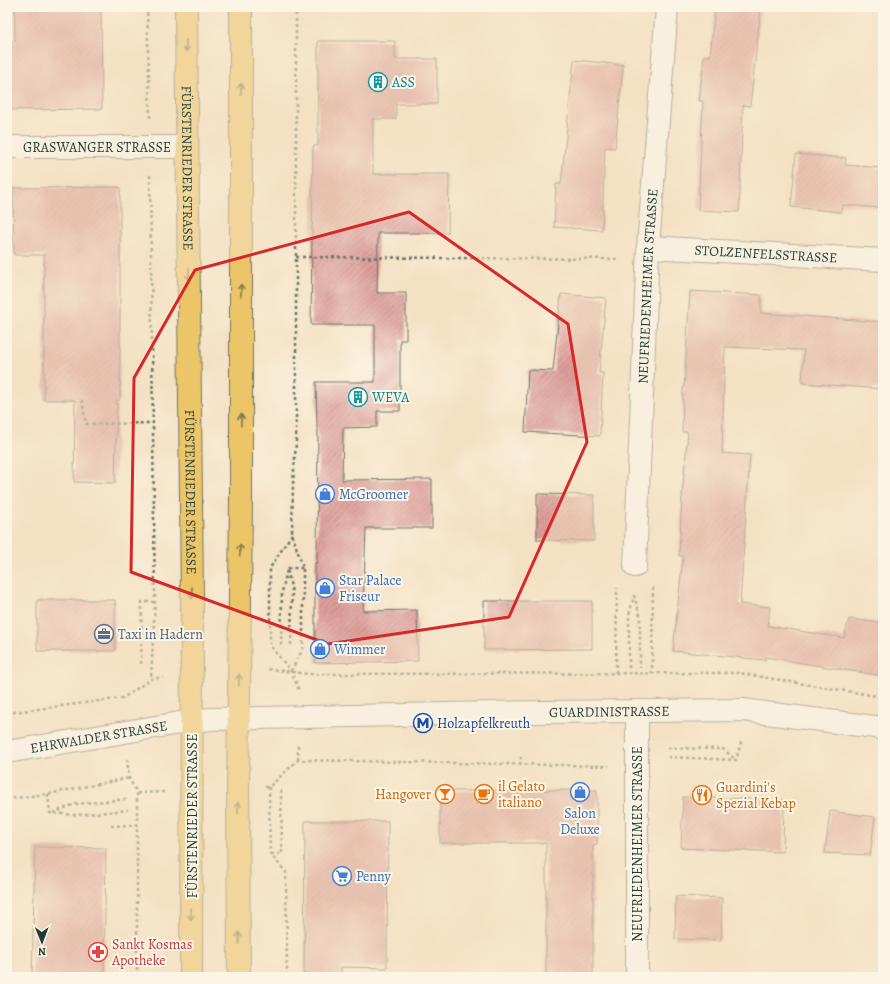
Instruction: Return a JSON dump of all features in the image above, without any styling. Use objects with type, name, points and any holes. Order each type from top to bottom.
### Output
[{"type":"main road","name":"FÜRSTENRIEDER STRASSE","points":[[186,7],[192,721],[191,977]]},
{"type":"main road","points":[[239,977],[238,719],[241,498],[241,7]]},
{"type":"street","name":"NEUFRIEDENHEIMER STRASSE","points":[[634,566],[648,246],[667,7]]},
{"type":"street","name":"GRASWANGER STRASSE","points":[[7,147],[187,147]]},
{"type":"street","name":"STOLZENFELSSTRASSE","points":[[648,246],[883,260]]},
{"type":"street","name":"GUARDINISTRASSE","points":[[238,719],[743,710],[883,728]]},
{"type":"street","name":"NEUFRIEDENHEIMER STRASSE","points":[[637,711],[637,977]]},
{"type":"street","name":"EHRWALDER STRASSE","points":[[7,752],[192,721],[238,719]]},
{"type":"path","points":[[7,713],[123,698],[151,679],[155,602],[147,7]]},
{"type":"path","points":[[290,671],[303,649],[303,568],[292,534],[296,442],[296,7]]},
{"type":"path","points":[[296,257],[634,260],[648,246]]},
{"type":"path","points":[[82,400],[86,424],[153,423]]},
{"type":"path","points":[[292,534],[270,568],[270,646],[290,671],[308,674],[738,673],[883,697]]},
{"type":"path","points":[[287,568],[303,568]]},
{"type":"path","points":[[287,568],[292,592],[292,645]]},
{"type":"path","points":[[281,644],[282,592],[287,568]]},
{"type":"path","points":[[616,673],[617,582]]},
{"type":"path","points":[[652,674],[653,582]]},
{"type":"path","points":[[629,668],[629,615],[634,596],[640,615],[640,668]]},
{"type":"path","points":[[141,664],[142,602],[155,602]]},
{"type":"path","points":[[736,760],[742,736]]},
{"type":"path","points":[[668,748],[724,749],[736,760]]},
{"type":"path","points":[[520,765],[521,757]]},
{"type":"path","points":[[668,757],[736,760]]},
{"type":"path","points":[[287,977],[286,872],[270,854],[269,787],[298,760],[612,766]]},
{"type":"path","points":[[7,799],[48,794],[129,778],[136,793],[137,977]]},
{"type":"path","points":[[270,854],[282,854],[281,790]]},
{"type":"path","points":[[48,794],[50,813]]},
{"type":"path","points":[[50,813],[74,804],[128,799]]},
{"type":"path","points":[[50,813],[76,815],[128,810]]},
{"type":"path","points":[[111,826],[136,825]]},
{"type":"highlighted area","points":[[409,212],[568,324],[587,442],[509,617],[328,644],[131,572],[134,378],[195,270]]},
{"type":"building","points":[[15,7],[101,7],[102,109],[7,110],[7,41],[15,41]]},
{"type":"building","points":[[715,7],[761,7],[750,106],[743,105],[739,212],[698,210],[703,101],[699,101],[704,56],[710,56]]},
{"type":"building","points":[[318,41],[395,41],[395,59],[437,59],[437,104],[396,104],[396,119],[373,119],[373,174],[449,174],[448,233],[378,233],[377,293],[406,293],[406,340],[400,340],[400,411],[377,411],[377,427],[343,428],[342,480],[432,479],[432,528],[366,528],[363,611],[417,610],[418,661],[315,663],[315,563],[317,563],[318,428],[316,382],[375,382],[375,325],[311,325],[313,146],[318,146]]},
{"type":"building","points":[[574,60],[623,65],[615,148],[605,147],[602,230],[554,227],[556,184],[561,184]]},
{"type":"building","points":[[796,154],[846,158],[845,165],[883,168],[883,208],[842,205],[841,212],[791,207]]},
{"type":"building","points":[[120,187],[120,400],[117,400],[115,483],[74,482],[75,400],[44,400],[44,255],[14,255],[13,188]]},
{"type":"building","points":[[690,291],[761,295],[761,313],[883,322],[883,389],[802,383],[804,350],[725,347],[722,453],[750,455],[740,604],[770,607],[768,626],[844,638],[849,619],[883,623],[883,676],[765,657],[765,660],[673,651],[683,556],[679,556],[682,496],[688,432],[682,432],[683,388]]},
{"type":"building","points":[[561,294],[606,298],[599,373],[603,373],[600,436],[525,432],[528,370],[553,371]]},
{"type":"building","points":[[537,494],[594,495],[594,541],[537,540]]},
{"type":"building","points":[[37,600],[115,600],[115,651],[37,651]]},
{"type":"building","points":[[484,601],[592,601],[592,649],[484,650]]},
{"type":"building","points":[[597,790],[597,844],[593,845],[593,977],[546,977],[546,843],[440,843],[440,791]]},
{"type":"building","points":[[683,797],[784,800],[783,852],[681,848]]},
{"type":"building","points":[[830,811],[875,817],[870,855],[825,853]]},
{"type":"building","points":[[305,821],[388,821],[387,968],[341,967],[341,977],[304,977]]},
{"type":"building","points":[[35,847],[106,848],[104,977],[32,977]]},
{"type":"building","points":[[676,896],[722,898],[721,940],[675,939]]},
{"type":"place","name":"ASS","points":[[378,82]]},
{"type":"place","name":"WEVA","points":[[358,397]]},
{"type":"place","name":"McGroomer","points":[[325,494]]},
{"type":"place","name":"Star Palace Friseur","points":[[325,588]]},
{"type":"place","name":"Taxi in Hadern","points":[[104,634]]},
{"type":"place","name":"Wimmer","points":[[320,649]]},
{"type":"place","name":"Holzapfelkreuth","points":[[423,723]]},
{"type":"place","name":"Salon Deluxe","points":[[580,792]]},
{"type":"place","name":"Hangover","points":[[445,794]]},
{"type":"place","name":"il Gelato italiano","points":[[484,794]]},
{"type":"place","name":"Guardini's Spezial Kebap","points":[[702,795]]},
{"type":"place","name":"Penny","points":[[342,876]]},
{"type":"place","name":"Sankt Kosmas Apotheke","points":[[98,952]]}]
